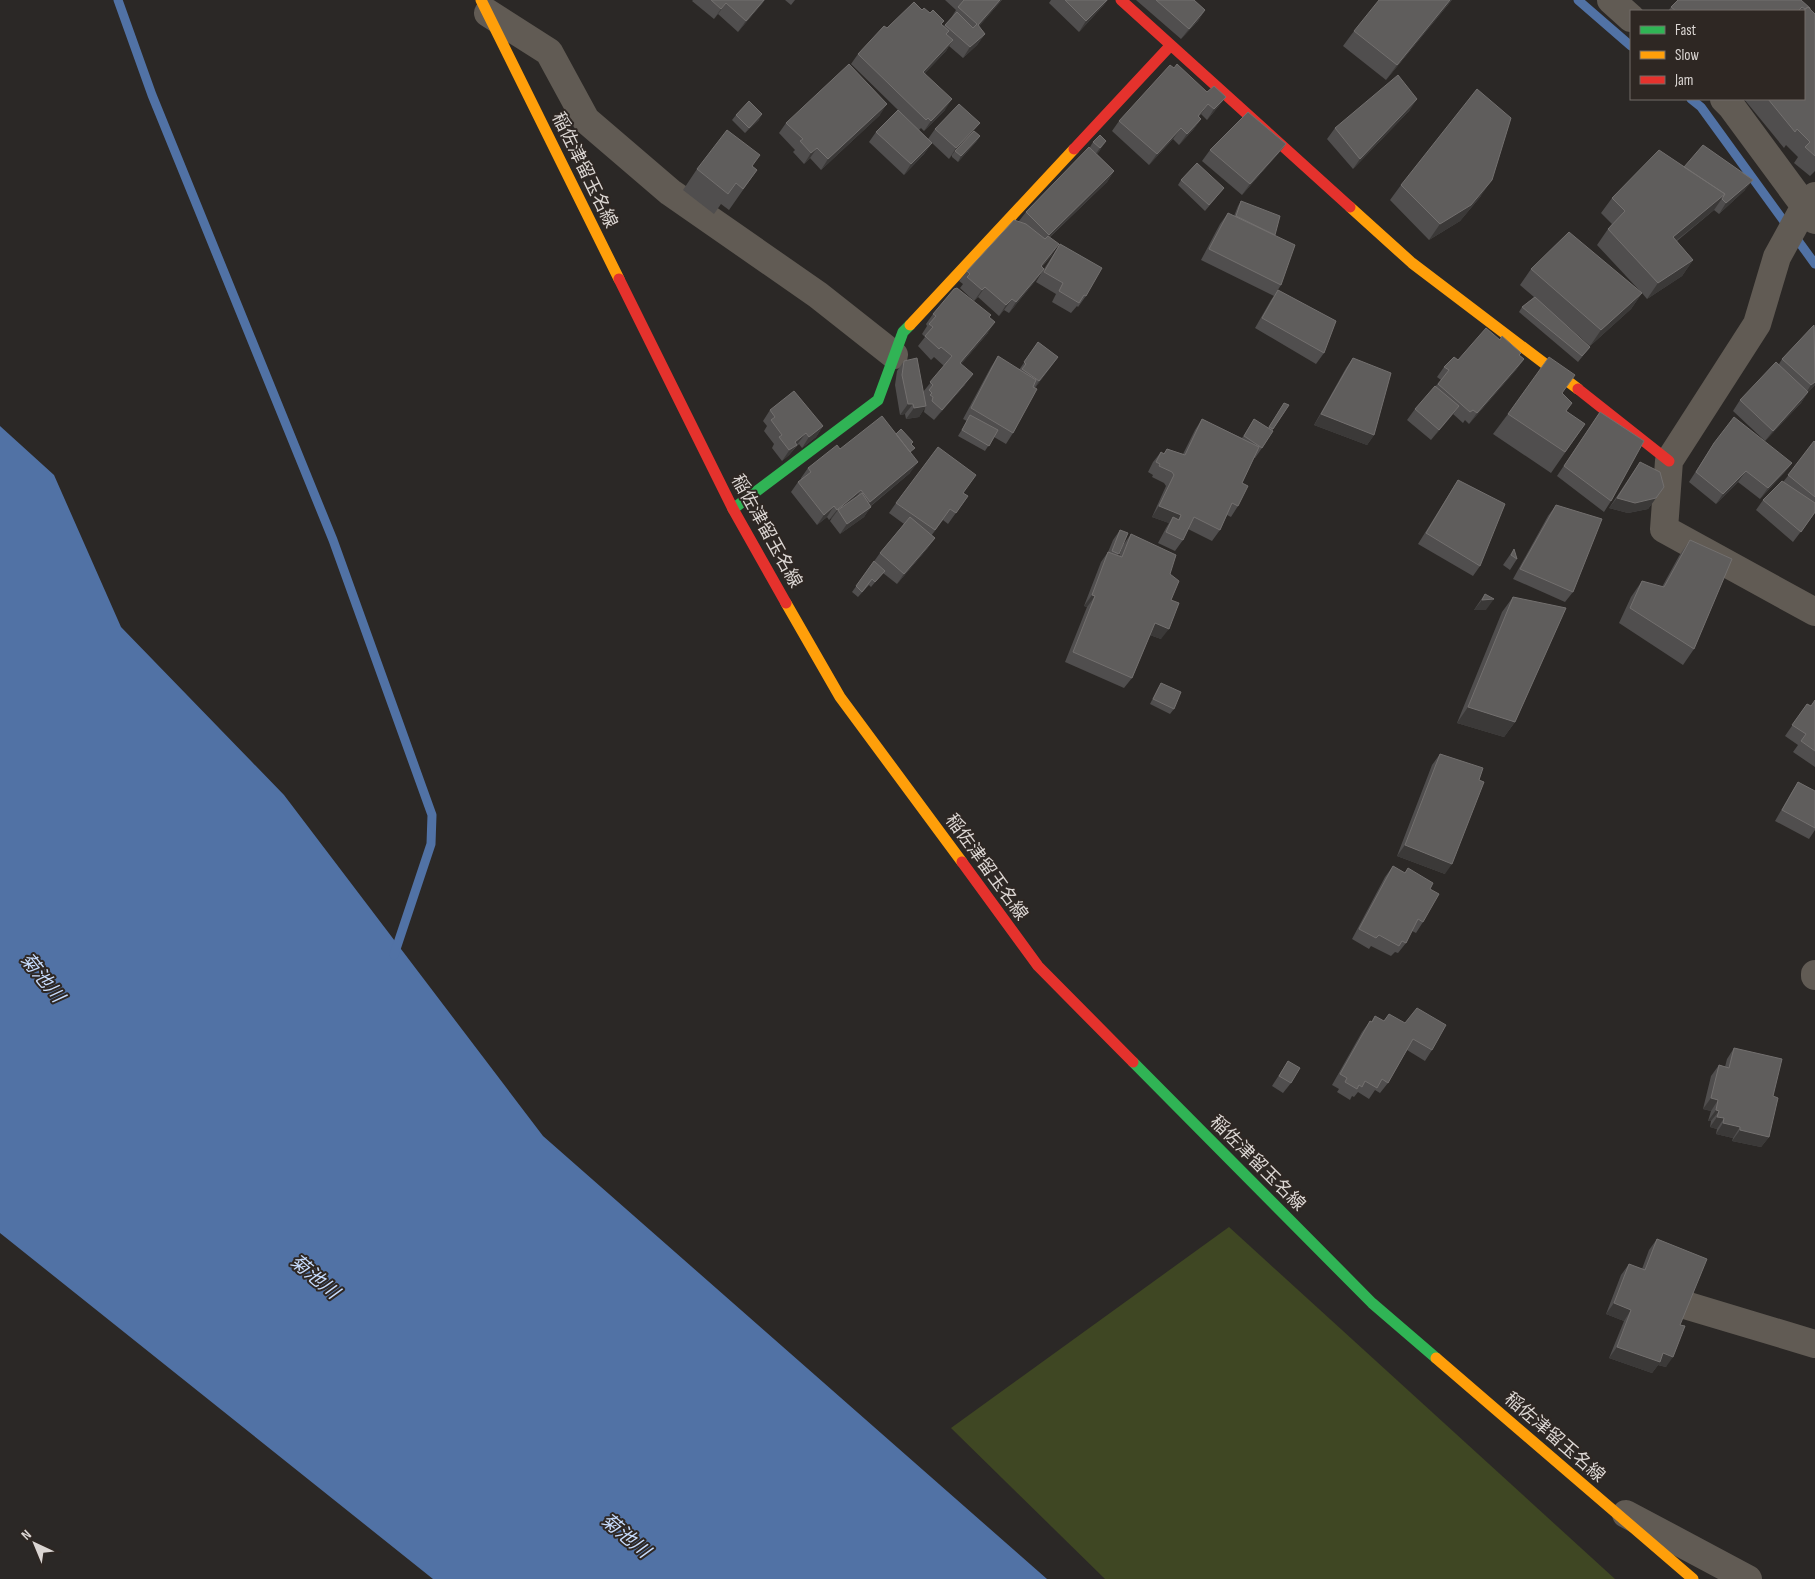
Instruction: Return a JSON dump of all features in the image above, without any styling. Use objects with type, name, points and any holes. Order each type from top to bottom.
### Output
[{"type":"main road","points":[[1121,0],[1412,263],[1669,461]]},
{"type":"main road","name":"稲佐津留玉名線","points":[[485,7],[733,509],[840,697],[1038,966],[1372,1303],[1693,1579]]},
{"type":"main road","points":[[733,509],[878,400],[903,332],[1170,46]]},
{"type":"street","points":[[1611,0],[1630,17]]},
{"type":"street","points":[[485,7],[549,52],[586,120],[670,192],[818,295],[894,355]]},
{"type":"street","points":[[1725,100],[1812,207],[1777,256],[1756,324],[1669,461],[1664,530],[1815,612]]},
{"type":"street","points":[[1685,1305],[1815,1344]]},
{"type":"street","points":[[1604,1503],[1748,1579]]},
{"type":"green space","points":[[1229,1227],[1615,1579],[1105,1579],[951,1428]]},
{"type":"water","name":"菊池川","points":[[0,426],[54,475],[121,627],[284,795],[543,1136],[1047,1579],[433,1579],[0,1233]]},
{"type":"building","points":[[711,0],[764,0],[746,21],[726,3],[721,9]]},
{"type":"building","points":[[964,0],[1000,0],[978,25],[985,34],[970,47],[945,25],[957,12],[973,28],[977,24],[958,7]]},
{"type":"building","points":[[1065,0],[1107,0],[1086,21]]},
{"type":"building","points":[[1156,0],[1194,0],[1205,10],[1189,29]]},
{"type":"building","points":[[1379,0],[1450,0],[1397,65],[1354,31]]},
{"type":"building","points":[[1678,0],[1801,0],[1810,9],[1802,7],[1799,10],[1675,10],[1671,7]]},
{"type":"building","points":[[914,2],[922,10],[924,8],[930,13],[933,10],[944,21],[941,24],[949,31],[946,34],[953,40],[923,72],[952,99],[931,121],[928,118],[926,120],[858,54],[884,26],[887,28]]},
{"type":"building","points":[[1808,7],[1815,14],[1815,156],[1805,147],[1810,142],[1797,129],[1795,132],[1769,100],[1805,100],[1804,10]]},
{"type":"building","points":[[849,64],[887,104],[828,159],[817,148],[811,153],[800,141],[803,139],[786,123]]},
{"type":"building","points":[[1177,64],[1207,92],[1214,86],[1226,97],[1214,109],[1208,104],[1198,116],[1201,119],[1187,134],[1181,128],[1157,154],[1119,121],[1170,65],[1174,68]]},
{"type":"building","points":[[1398,75],[1417,99],[1360,159],[1335,128]]},
{"type":"building","points":[[1477,89],[1511,118],[1492,180],[1471,205],[1440,224],[1401,185]]},
{"type":"building","points":[[749,101],[762,114],[749,128],[736,115]]},
{"type":"building","points":[[959,104],[980,123],[956,148],[935,129]]},
{"type":"building","points":[[898,110],[932,143],[911,164],[876,132]]},
{"type":"building","points":[[1248,112],[1286,144],[1250,184],[1210,150]]},
{"type":"building","points":[[727,130],[760,155],[752,166],[757,170],[743,189],[736,183],[728,194],[697,169]]},
{"type":"building","points":[[974,131],[980,136],[961,156],[955,151]]},
{"type":"building","points":[[1100,135],[1106,141],[1100,148],[1093,142]]},
{"type":"building","points":[[1703,145],[1753,180],[1726,203],[1722,199],[1725,194],[1684,167]]},
{"type":"building","points":[[1089,147],[1114,171],[1049,235],[1026,212]]},
{"type":"building","points":[[1659,150],[1725,194],[1673,237],[1693,260],[1658,283],[1608,229],[1625,211],[1612,198]]},
{"type":"building","points":[[1197,163],[1224,188],[1209,205],[1181,180]]},
{"type":"building","points":[[1241,201],[1280,216],[1275,235],[1236,216]]},
{"type":"building","points":[[1228,213],[1295,245],[1281,285],[1209,249]]},
{"type":"building","points":[[1014,220],[1026,224],[1045,239],[1048,236],[1059,244],[1041,266],[1044,269],[1016,302],[1012,299],[1006,305],[985,287],[982,290],[967,277],[970,274],[967,271]]},
{"type":"building","points":[[1569,232],[1642,293],[1601,330],[1531,269]]},
{"type":"building","points":[[1060,244],[1102,268],[1086,296],[1084,295],[1079,303],[1059,291],[1063,283],[1044,272]]},
{"type":"building","points":[[957,288],[991,315],[989,317],[995,322],[960,363],[973,374],[942,410],[932,401],[933,397],[930,395],[932,393],[929,390],[933,385],[930,382],[952,356],[941,347],[939,349],[925,336],[933,327],[929,324],[936,316],[933,314],[954,289]]},
{"type":"building","points":[[1278,290],[1336,321],[1324,353],[1262,318]]},
{"type":"building","points":[[1535,297],[1590,347],[1582,356],[1522,307]]},
{"type":"building","points":[[1814,325],[1815,382],[1811,385],[1782,359]]},
{"type":"building","points":[[1486,328],[1500,340],[1502,336],[1521,353],[1519,355],[1524,359],[1477,413],[1473,410],[1470,412],[1438,384],[1449,370],[1444,367],[1454,357],[1458,360]]},
{"type":"building","points":[[1038,342],[1058,357],[1039,381],[1022,369],[1026,364],[1024,362]]},
{"type":"building","points":[[998,356],[1036,380],[1033,387],[1037,389],[1013,433],[971,408]]},
{"type":"building","points":[[1549,357],[1575,375],[1562,393],[1572,403],[1566,411],[1585,424],[1565,452],[1508,414]]},
{"type":"building","points":[[917,358],[926,406],[914,408],[913,404],[908,404],[902,375],[904,361]]},
{"type":"building","points":[[1353,358],[1391,373],[1374,435],[1321,414]]},
{"type":"building","points":[[1776,362],[1808,392],[1773,431],[1740,400]]},
{"type":"building","points":[[1435,386],[1459,406],[1439,430],[1415,409]]},
{"type":"building","points":[[794,391],[823,426],[809,437],[806,433],[795,442],[797,445],[789,450],[779,437],[782,435],[771,420],[775,417],[770,410]]},
{"type":"building","points":[[1284,403],[1289,405],[1273,429],[1269,427]]},
{"type":"building","points":[[1600,412],[1644,441],[1611,501],[1564,466]]},
{"type":"building","points":[[970,415],[998,430],[989,446],[962,430]]},
{"type":"building","points":[[882,416],[918,462],[870,502],[861,490],[837,510],[834,506],[824,515],[798,482],[811,472],[808,468],[837,445],[840,449]]},
{"type":"building","points":[[1734,417],[1792,463],[1768,488],[1746,471],[1723,494],[1696,472],[1714,443]]},
{"type":"building","points":[[1202,419],[1259,447],[1242,483],[1248,486],[1238,506],[1232,503],[1220,530],[1194,517],[1183,540],[1166,532],[1173,517],[1179,520],[1181,515],[1159,506],[1174,475],[1156,462],[1161,452],[1164,454],[1167,449],[1185,455]]},
{"type":"building","points":[[1254,419],[1273,431],[1262,448],[1244,436]]},
{"type":"building","points":[[901,429],[913,442],[911,444],[915,448],[910,452],[896,434]]},
{"type":"building","points":[[1815,442],[1815,497],[1788,475]]},
{"type":"building","points":[[938,447],[976,475],[963,493],[968,496],[956,513],[950,509],[935,530],[896,503]]},
{"type":"building","points":[[1640,462],[1660,472],[1664,487],[1656,498],[1635,503],[1617,498]]},
{"type":"building","points":[[1458,480],[1505,504],[1480,566],[1426,533]]},
{"type":"building","points":[[1782,481],[1815,503],[1815,512],[1801,532],[1763,500]]},
{"type":"building","points":[[862,493],[871,507],[847,524],[838,510]]},
{"type":"building","points":[[1556,505],[1602,519],[1573,592],[1520,569]]},
{"type":"building","points":[[910,517],[935,538],[904,574],[880,553]]},
{"type":"building","points":[[1120,530],[1128,533],[1119,554],[1112,551]]},
{"type":"building","points":[[1131,534],[1176,555],[1170,574],[1179,581],[1171,600],[1179,603],[1169,629],[1155,623],[1132,678],[1073,652],[1095,596],[1092,595],[1108,552],[1122,557]]},
{"type":"building","points":[[1690,540],[1732,559],[1694,649],[1630,608],[1642,581],[1664,587]]},
{"type":"building","points":[[1514,549],[1517,559],[1511,555]]},
{"type":"building","points":[[874,561],[885,571],[875,582],[872,579],[862,592],[856,586]]},
{"type":"building","points":[[1485,594],[1494,599],[1482,600]]},
{"type":"building","points":[[1513,597],[1566,608],[1515,722],[1468,707]]},
{"type":"building","points":[[1161,683],[1181,692],[1174,709],[1153,699]]},
{"type":"building","points":[[1815,700],[1815,751],[1801,741],[1806,734],[1792,725],[1807,704],[1811,706]]},
{"type":"building","points":[[1440,754],[1483,768],[1479,780],[1484,782],[1452,864],[1405,845]]},
{"type":"building","points":[[1798,782],[1815,791],[1815,828],[1782,810]]},
{"type":"building","points":[[1393,866],[1405,873],[1408,868],[1433,883],[1430,889],[1439,894],[1423,922],[1418,919],[1406,943],[1402,941],[1399,946],[1379,935],[1376,938],[1359,929]]},
{"type":"building","points":[[1417,1008],[1446,1025],[1432,1050],[1413,1039],[1388,1083],[1382,1079],[1377,1088],[1365,1081],[1362,1087],[1359,1085],[1357,1089],[1345,1082],[1347,1078],[1340,1074],[1370,1021],[1372,1022],[1375,1016],[1384,1021],[1389,1014],[1405,1023]]},
{"type":"building","points":[[1734,1048],[1782,1059],[1773,1096],[1778,1098],[1769,1137],[1740,1130],[1740,1127],[1723,1123],[1724,1118],[1717,1117],[1719,1111],[1716,1110],[1718,1100],[1711,1098],[1719,1065],[1729,1068]]},
{"type":"building","points":[[1288,1061],[1300,1068],[1291,1083],[1279,1076]]},
{"type":"building","points":[[1657,1239],[1707,1259],[1680,1325],[1685,1326],[1673,1357],[1663,1353],[1660,1362],[1617,1347],[1631,1310],[1614,1303],[1629,1264],[1645,1270]]},
{"type":"waterway","points":[[118,0],[152,95],[333,540],[432,815],[431,844],[394,955]]},
{"type":"waterway","points":[[1578,0],[1630,45]]},
{"type":"waterway","points":[[1692,100],[1701,107],[1815,264]]},
{"type":"traffic: fast","points":[[733,509],[878,400],[903,332],[910,325]]},
{"type":"traffic: fast","points":[[1133,1062],[1372,1303],[1436,1358]]},
{"type":"traffic: slow","points":[[481,0],[619,279]]},
{"type":"traffic: slow","points":[[910,325],[1074,149]]},
{"type":"traffic: slow","points":[[1350,207],[1412,263],[1578,389]]},
{"type":"traffic: slow","points":[[786,603],[840,697],[962,862]]},
{"type":"traffic: slow","points":[[1436,1358],[1693,1579]]},
{"type":"traffic: jam","points":[[1121,0],[1350,207]]},
{"type":"traffic: jam","points":[[1074,149],[1170,46]]},
{"type":"traffic: jam","points":[[619,279],[733,509],[786,603]]},
{"type":"traffic: jam","points":[[1578,389],[1669,461]]},
{"type":"traffic: jam","points":[[962,862],[1038,966],[1133,1062]]}]
